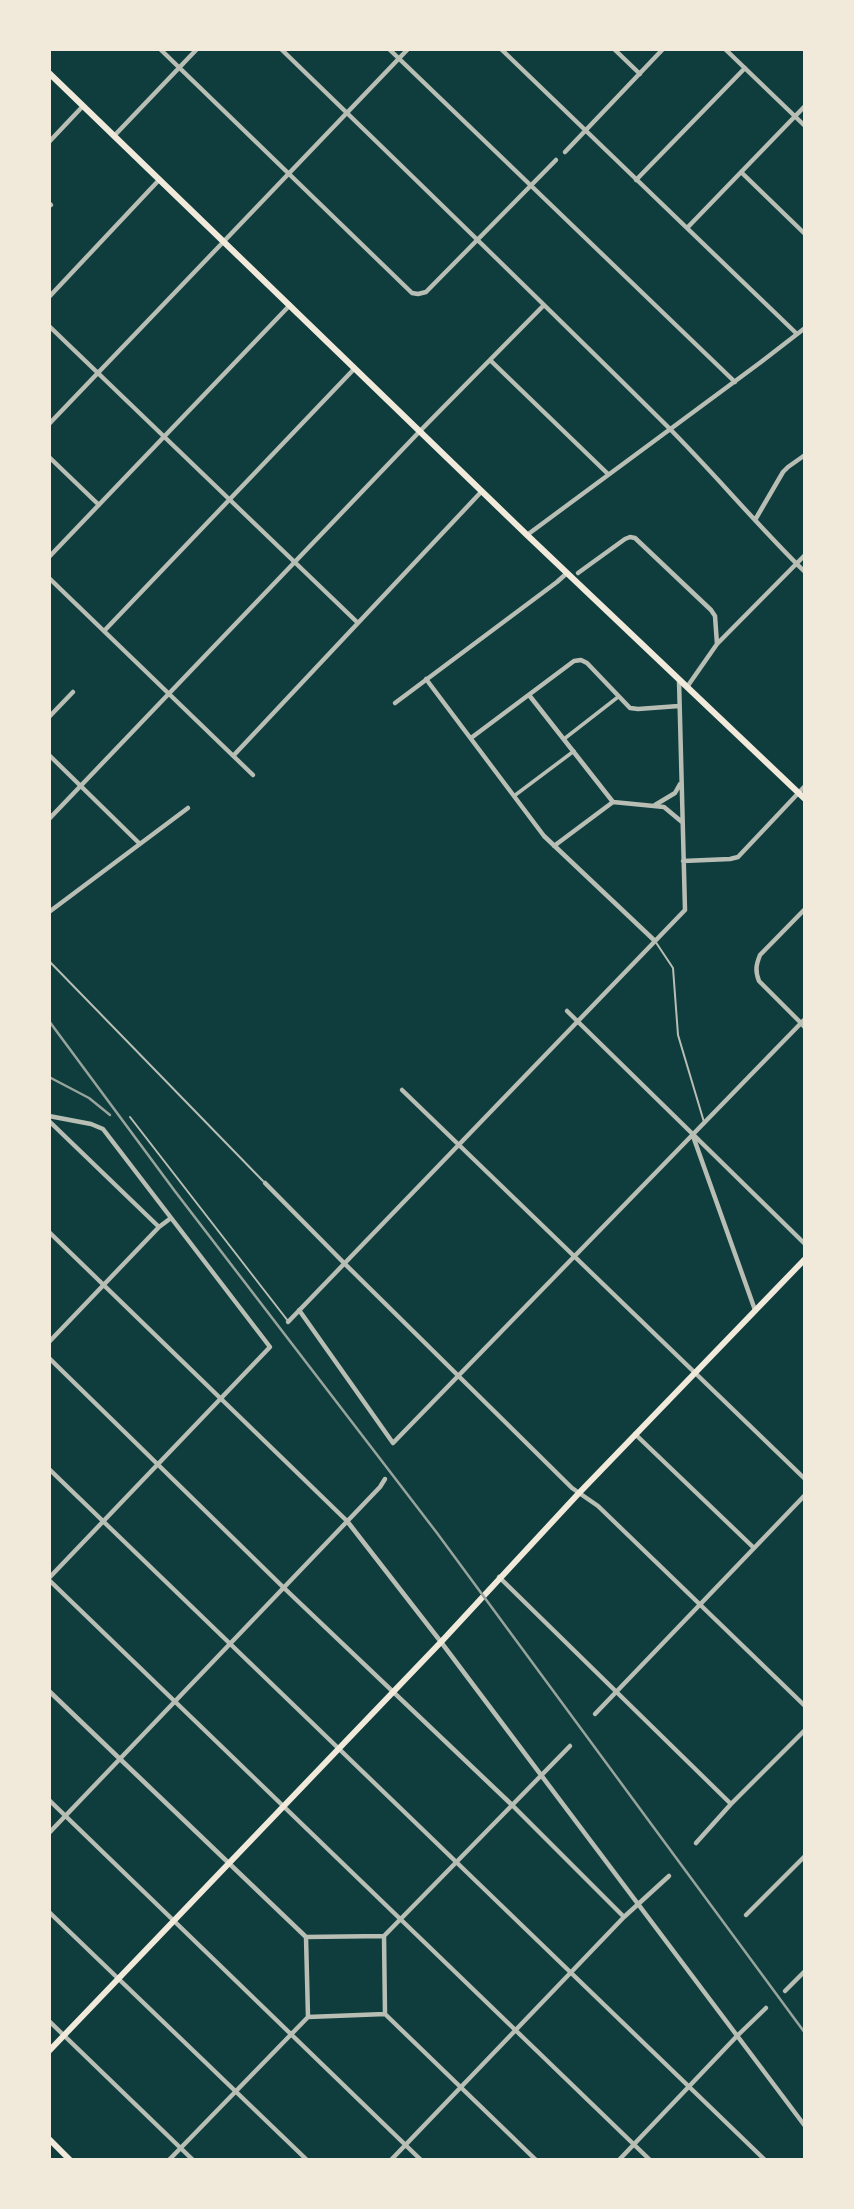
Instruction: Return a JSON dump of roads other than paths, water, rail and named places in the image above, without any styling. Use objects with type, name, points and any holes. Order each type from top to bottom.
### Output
[{"type":"main road","points":[[49,73],[527,535],[805,799]]},
{"type":"main road","points":[[49,2051],[441,1642],[635,1434],[805,1259]]},
{"type":"main road","points":[[49,2139],[71,2160]]},
{"type":"street","points":[[160,49],[412,293],[426,292],[556,160]]},
{"type":"street","points":[[114,136],[197,49]]},
{"type":"street","points":[[281,49],[670,429],[805,572]]},
{"type":"street","points":[[389,49],[734,382]]},
{"type":"street","points":[[49,424],[408,49]]},
{"type":"street","points":[[501,49],[797,334]]},
{"type":"street","points":[[614,49],[640,74]]},
{"type":"street","points":[[565,152],[663,49]]},
{"type":"street","points":[[725,49],[805,126]]},
{"type":"street","points":[[636,180],[745,68]]},
{"type":"street","points":[[49,142],[83,106]]},
{"type":"street","points":[[687,228],[805,106]]},
{"type":"street","points":[[741,172],[805,233]]},
{"type":"street","points":[[49,297],[159,180]]},
{"type":"street","points":[[49,557],[290,305]]},
{"type":"street","points":[[49,819],[544,305]]},
{"type":"street","points":[[49,326],[358,623]]},
{"type":"street","points":[[527,535],[805,328]]},
{"type":"street","points":[[490,360],[608,474]]},
{"type":"street","points":[[105,630],[355,368]]},
{"type":"street","points":[[755,520],[783,472],[805,455]]},
{"type":"street","points":[[49,457],[99,505]]},
{"type":"street","points":[[234,755],[482,491]]},
{"type":"street","points":[[578,573],[625,539],[635,538],[711,610],[715,616],[717,644]]},
{"type":"street","points":[[686,687],[717,644],[805,555]]},
{"type":"street","points":[[395,703],[567,573]]},
{"type":"street","points":[[49,578],[253,775]]},
{"type":"street","points":[[471,738],[574,661],[581,660],[586,663],[630,708],[679,706]]},
{"type":"street","points":[[426,679],[554,846],[655,941]]},
{"type":"street","points":[[288,1322],[685,910],[679,680]]},
{"type":"street","points":[[49,717],[74,692]]},
{"type":"street","points":[[529,695],[613,802]]},
{"type":"street","points":[[564,739],[618,697]]},
{"type":"street","points":[[514,796],[574,751]]},
{"type":"street","points":[[49,755],[140,844]]},
{"type":"street","points":[[654,805],[675,793],[681,782]]},
{"type":"street","points":[[683,860],[738,857],[805,786]]},
{"type":"street","points":[[554,846],[613,802],[664,807],[682,822]]},
{"type":"street","points":[[49,912],[188,808]]},
{"type":"street","points":[[299,1310],[393,1443],[804,1023],[759,981],[756,964],[760,955],[805,909]]},
{"type":"street","points":[[567,1011],[805,1244]]},
{"type":"street","points":[[402,1090],[805,1479]]},
{"type":"street","points":[[49,1116],[92,1124],[103,1129],[270,1348],[49,1579],[650,2160]]},
{"type":"street","points":[[49,1121],[159,1227]]},
{"type":"street","points":[[693,1135],[755,1310]]},
{"type":"street","points":[[265,1183],[572,1488],[598,1506],[805,1706]]},
{"type":"street","points":[[49,1342],[159,1227],[171,1218]]},
{"type":"street","points":[[49,1232],[347,1521],[805,2126]]},
{"type":"street","points":[[49,1358],[283,1587],[512,1804],[624,1916]]},
{"type":"street","points":[[635,1434],[754,1548]]},
{"type":"street","points":[[49,1469],[765,2160]]},
{"type":"street","points":[[49,1833],[380,1487],[384,1479]]},
{"type":"street","points":[[594,1714],[805,1495]]},
{"type":"street","points":[[499,1577],[731,1804]]},
{"type":"street","points":[[49,1691],[306,1937],[384,1937],[570,1746]]},
{"type":"street","points":[[696,1843],[805,1730]]},
{"type":"street","points":[[49,1800],[421,2160]]},
{"type":"street","points":[[746,1915],[805,1856]]},
{"type":"street","points":[[391,2160],[624,1916],[669,1876]]},
{"type":"street","points":[[49,1912],[307,2160]]},
{"type":"street","points":[[306,1937],[308,2017]]},
{"type":"street","points":[[384,1937],[385,2014],[536,2160]]},
{"type":"street","points":[[785,1991],[805,1970]]},
{"type":"street","points":[[619,2160],[766,2008]]},
{"type":"street","points":[[169,2160],[308,2017],[385,2014]]},
{"type":"street","points":[[49,2021],[193,2160]]},
{"type":"lane","points":[[655,941],[673,968],[678,1035],[704,1123]]},
{"type":"lane","points":[[49,961],[265,1183]]},
{"type":"lane","points":[[130,1117],[288,1322]]},
{"type":"railway","points":[[49,1021],[174,1190],[437,1533],[805,2033]]},
{"type":"railway","points":[[49,1077],[89,1098],[110,1115]]}]
